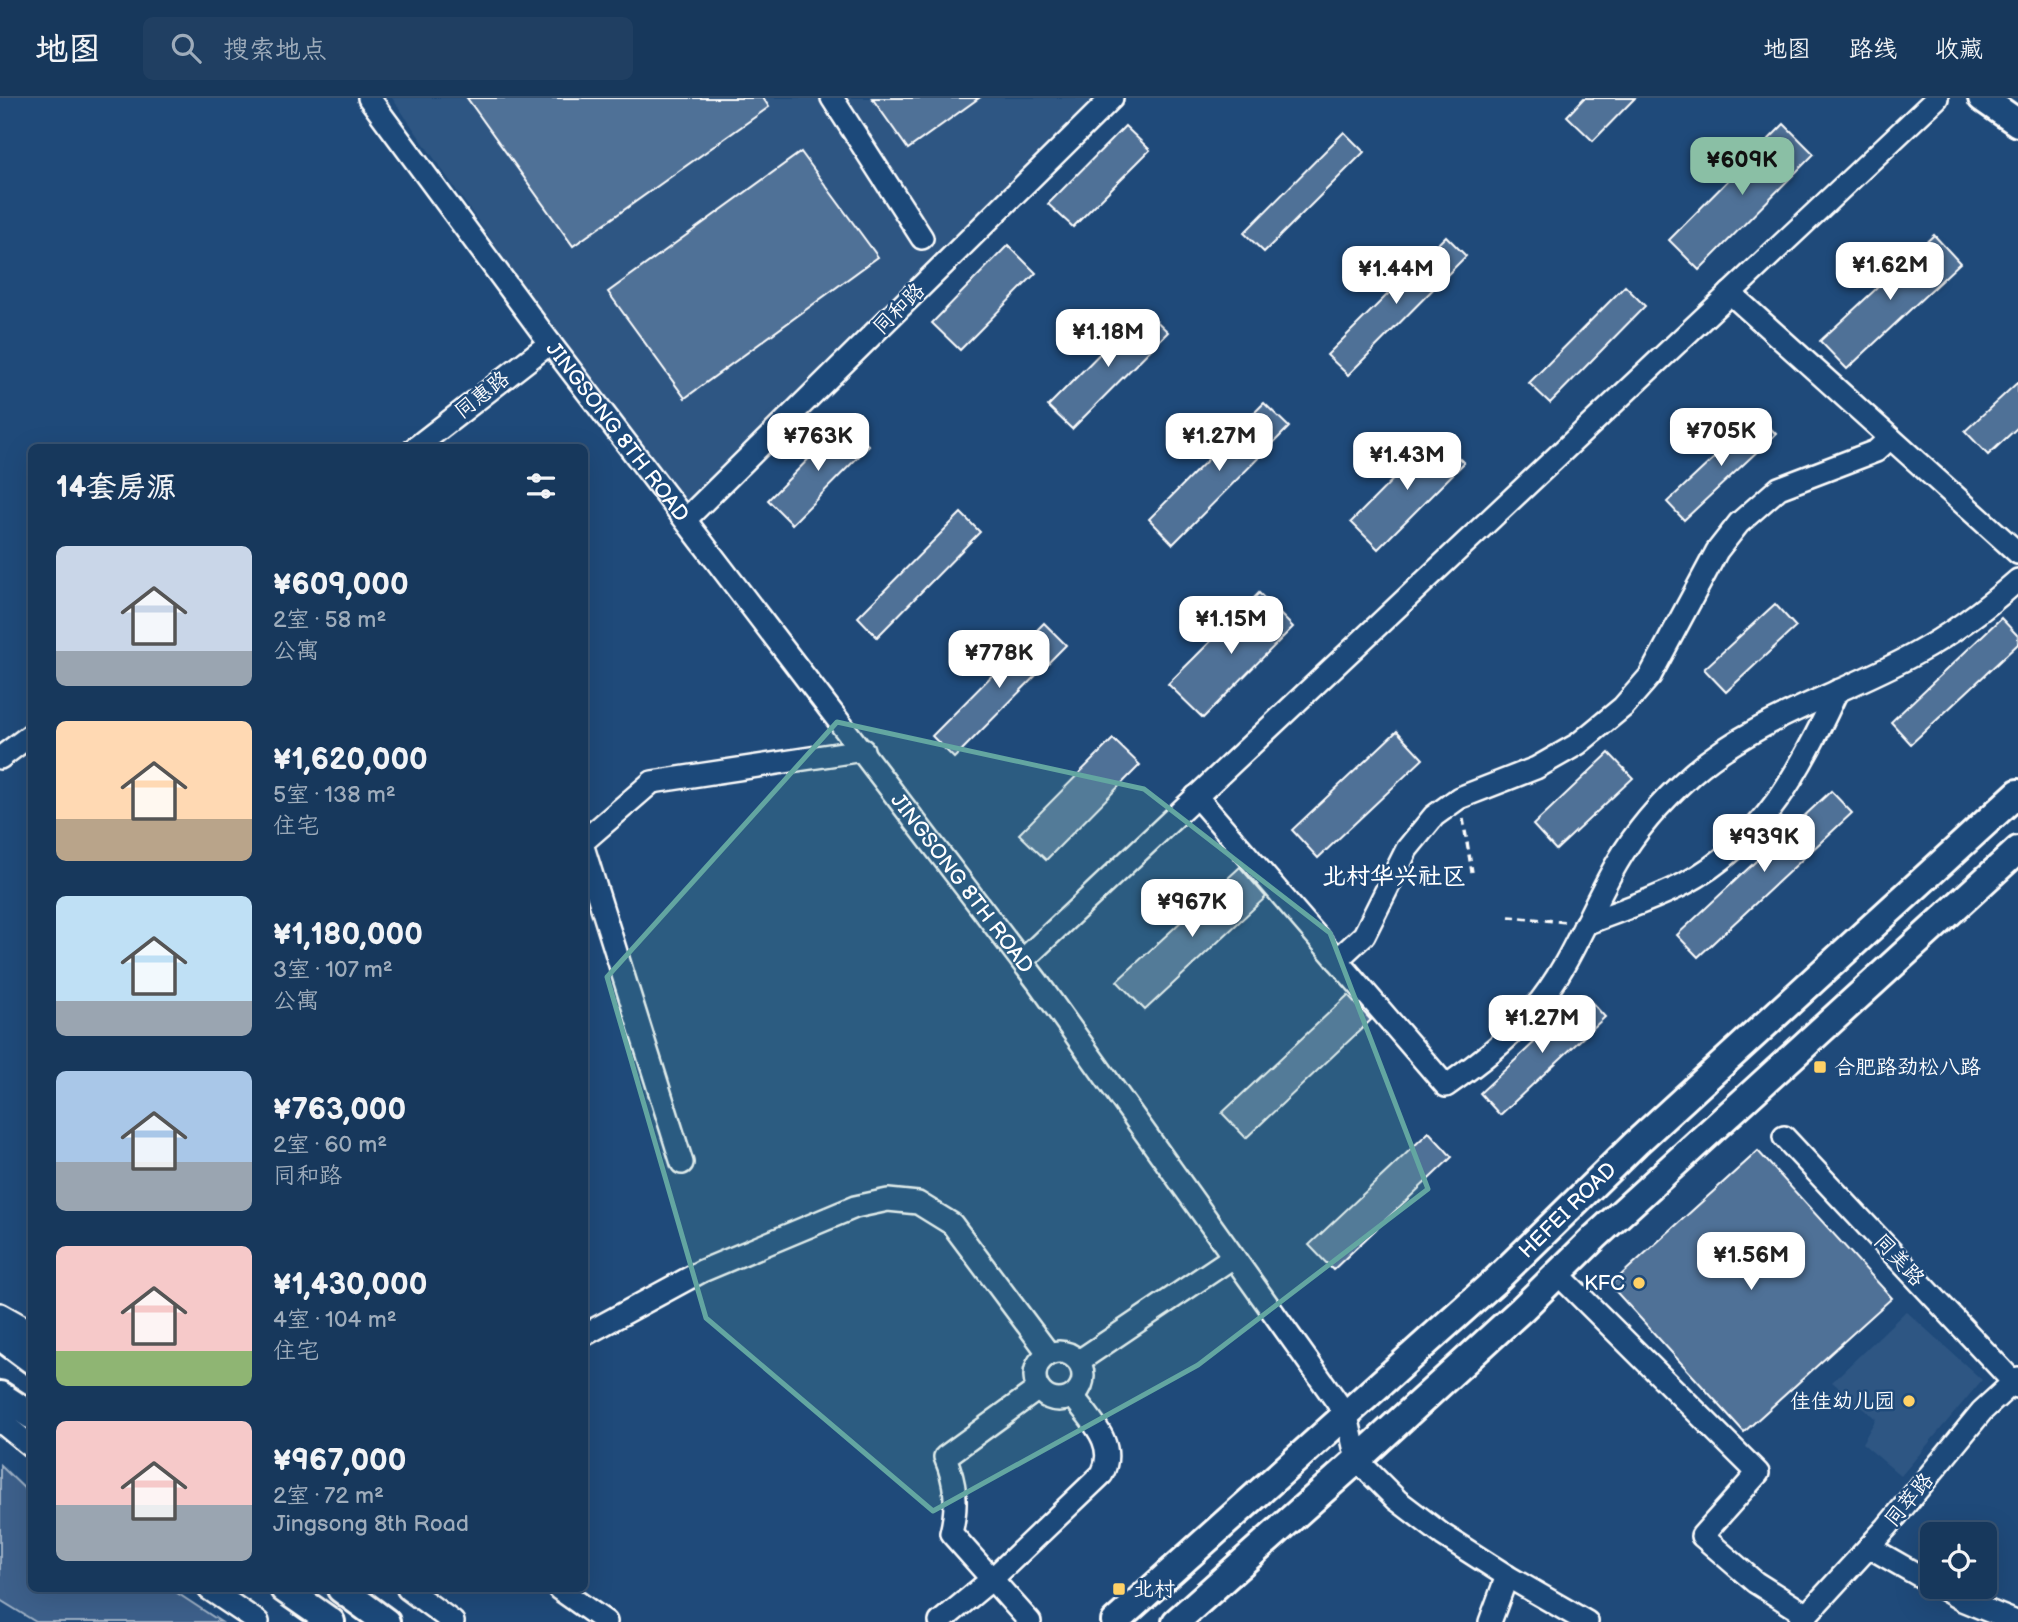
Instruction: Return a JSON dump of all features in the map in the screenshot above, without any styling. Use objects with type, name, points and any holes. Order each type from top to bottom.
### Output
[{"type":"main road","points":[[1982,98],[2018,122]]},
{"type":"main road","name":"HEFEI ROAD","points":[[1115,1622],[1496,1280],[1636,1143],[2018,793]]},
{"type":"main road","name":"HEFEI ROAD","points":[[1176,1622],[1357,1460],[2018,850]]},
{"type":"main road","points":[[0,1336],[28,1357]]},
{"type":"main road","points":[[0,1395],[28,1413]]},
{"type":"main road","points":[[288,1592],[331,1622]]},
{"type":"main road","points":[[345,1592],[386,1622]]},
{"type":"street","name":"JINGSONG 8TH ROAD","points":[[369,98],[550,343],[1022,961],[1347,1416],[1357,1460]]},
{"type":"street","points":[[832,98],[922,238]]},
{"type":"street","name":"同和路","points":[[686,519],[1112,98]]},
{"type":"street","points":[[1022,961],[1937,98]]},
{"type":"street","points":[[1730,293],[2018,553]]},
{"type":"street","name":"同惠路","points":[[420,444],[550,343]]},
{"type":"street","points":[[1337,960],[1364,934],[1407,849],[1434,816],[1459,798],[1536,768],[1578,744],[1623,707],[1650,676],[1717,551],[1739,523],[1779,488],[1876,451],[1890,438]]},
{"type":"street","points":[[1196,796],[1446,1086],[1484,1058],[1534,1010],[1561,971],[1618,861],[1651,816],[1693,774],[1764,724],[1916,654],[1979,613],[2018,580]]},
{"type":"street","points":[[1586,924],[1686,883],[1714,864],[1758,826],[1792,781],[1837,691]]},
{"type":"street","points":[[0,758],[28,737]]},
{"type":"street","points":[[588,838],[652,782],[863,750]]},
{"type":"street","points":[[588,863],[682,1163]]},
{"type":"street","name":"同美路","points":[[1784,1137],[2016,1382]]},
{"type":"street","points":[[588,1333],[702,1271],[855,1207],[888,1200],[918,1203],[953,1224],[1049,1354]]},
{"type":"street","points":[[1079,1361],[1233,1257]]},
{"type":"street","points":[[1558,1273],[1758,1473],[1702,1536],[1755,1582],[1804,1618]]},
{"type":"street","points":[[0,1314],[28,1330]]},
{"type":"street","points":[[1065,1352],[1079,1361],[1083,1368],[1083,1384],[1073,1396],[1058,1401],[1038,1389],[1034,1373],[1042,1359],[1049,1354],[1065,1352]]},
{"type":"street","name":"同萃路","points":[[1804,1618],[1869,1547],[1982,1411],[2016,1382]]},
{"type":"street","points":[[1030,1622],[951,1533],[956,1498],[954,1482],[945,1457],[1038,1389]]},
{"type":"street","points":[[940,1622],[992,1579],[1102,1474],[1108,1464],[1108,1449],[1102,1435],[1073,1396]]},
{"type":"street","points":[[0,1421],[28,1444]]},
{"type":"street","points":[[1357,1460],[1397,1500],[1443,1535],[1587,1622]]},
{"type":"street","points":[[1869,1547],[1920,1576]]},
{"type":"street","points":[[1490,1622],[1507,1576]]},
{"type":"street","points":[[213,1592],[258,1622]]},
{"type":"street","points":[[412,1592],[453,1622]]},
{"type":"street","points":[[563,1592],[607,1622]]},
{"type":"street","points":[[1960,1599],[2017,1622]]},
{"type":"path","points":[[1459,798],[1472,872]]},
{"type":"path","points":[[1509,917],[1586,924]]},
{"type":"highlighted area","points":[[837,722],[1144,789],[1330,933],[1428,1189],[1198,1365],[933,1511],[706,1318],[607,977]]},
{"type":"shaded area","points":[[392,98],[1112,98],[686,519]]},
{"type":"shaded area","name":"佳佳幼儿园","points":[[1906,1311],[1982,1380],[1901,1476],[1862,1443],[1876,1419],[1832,1382]]},
{"type":"shaded area","points":[[0,1465],[28,1492],[28,1592],[176,1592],[221,1622],[36,1622],[0,1600]]},
{"type":"building","points":[[467,98],[763,98],[769,107],[573,246]]},
{"type":"building","points":[[872,98],[979,98],[908,149]]},
{"type":"building","points":[[1584,98],[1635,98],[1593,141],[1567,116]]},
{"type":"building","points":[[1784,124],[1814,154],[1699,270],[1669,240]]},
{"type":"building","points":[[1125,126],[1150,150],[1073,227],[1048,204]]},
{"type":"building","points":[[1344,132],[1364,152],[1264,252],[1244,233]]},
{"type":"building","points":[[801,152],[878,257],[685,398],[608,292]]},
{"type":"building","points":[[1934,235],[1960,263],[1847,369],[1820,341]]},
{"type":"building","points":[[1446,236],[1466,256],[1348,375],[1327,355]]},
{"type":"building","points":[[1008,245],[1036,273],[960,350],[932,323]]},
{"type":"building","points":[[1625,286],[1645,306],[1550,403],[1529,383]]},
{"type":"building","points":[[1144,309],[1168,332],[1072,429],[1048,406]]},
{"type":"building","points":[[2018,382],[2018,427],[1988,455],[1965,431]]},
{"type":"building","points":[[1264,403],[1289,427],[1173,544],[1149,519]]},
{"type":"building","points":[[1759,416],[1776,434],[1684,520],[1667,502]]},
{"type":"building","points":[[845,422],[869,446],[792,524],[768,500]]},
{"type":"building","points":[[1436,436],[1464,463],[1378,549],[1351,522]]},
{"type":"building","points":[[961,513],[980,532],[877,637],[858,617]]},
{"type":"building","points":[[1259,593],[1293,627],[1203,718],[1168,684]]},
{"type":"building","points":[[1775,604],[1796,627],[1726,692],[1704,669]]},
{"type":"building","points":[[2001,618],[2018,636],[2018,644],[1911,744],[1891,722]]},
{"type":"building","points":[[1044,623],[1066,645],[954,758],[932,736]]},
{"type":"building","points":[[1397,731],[1423,759],[1318,858],[1292,830]]},
{"type":"building","points":[[1113,739],[1140,765],[1046,860],[1019,834]]},
{"type":"building","points":[[1609,753],[1633,778],[1556,850],[1533,825]]},
{"type":"building","points":[[1831,791],[1852,813],[1698,957],[1677,935]]},
{"type":"building","points":[[1240,867],[1266,897],[1145,1010],[1117,981]]},
{"type":"building","points":[[1348,995],[1371,1020],[1246,1138],[1222,1113]]},
{"type":"building","points":[[1585,995],[1605,1017],[1500,1115],[1480,1093]]},
{"type":"building","points":[[1429,1132],[1452,1157],[1333,1270],[1309,1245]]},
{"type":"building","points":[[1758,1151],[1892,1298],[1744,1432],[1610,1285]]},
{"type":"place","name":"合肥路劲松八路","points":[[1820,1067]]},
{"type":"place","name":"KFC","points":[[1639,1283]]},
{"type":"place","name":"佳佳幼儿园","points":[[1909,1401]]},
{"type":"place","name":"北村","points":[[1119,1589]]},
{"type":"district","name":"北村华兴社区","points":[[1394,876]]}]
